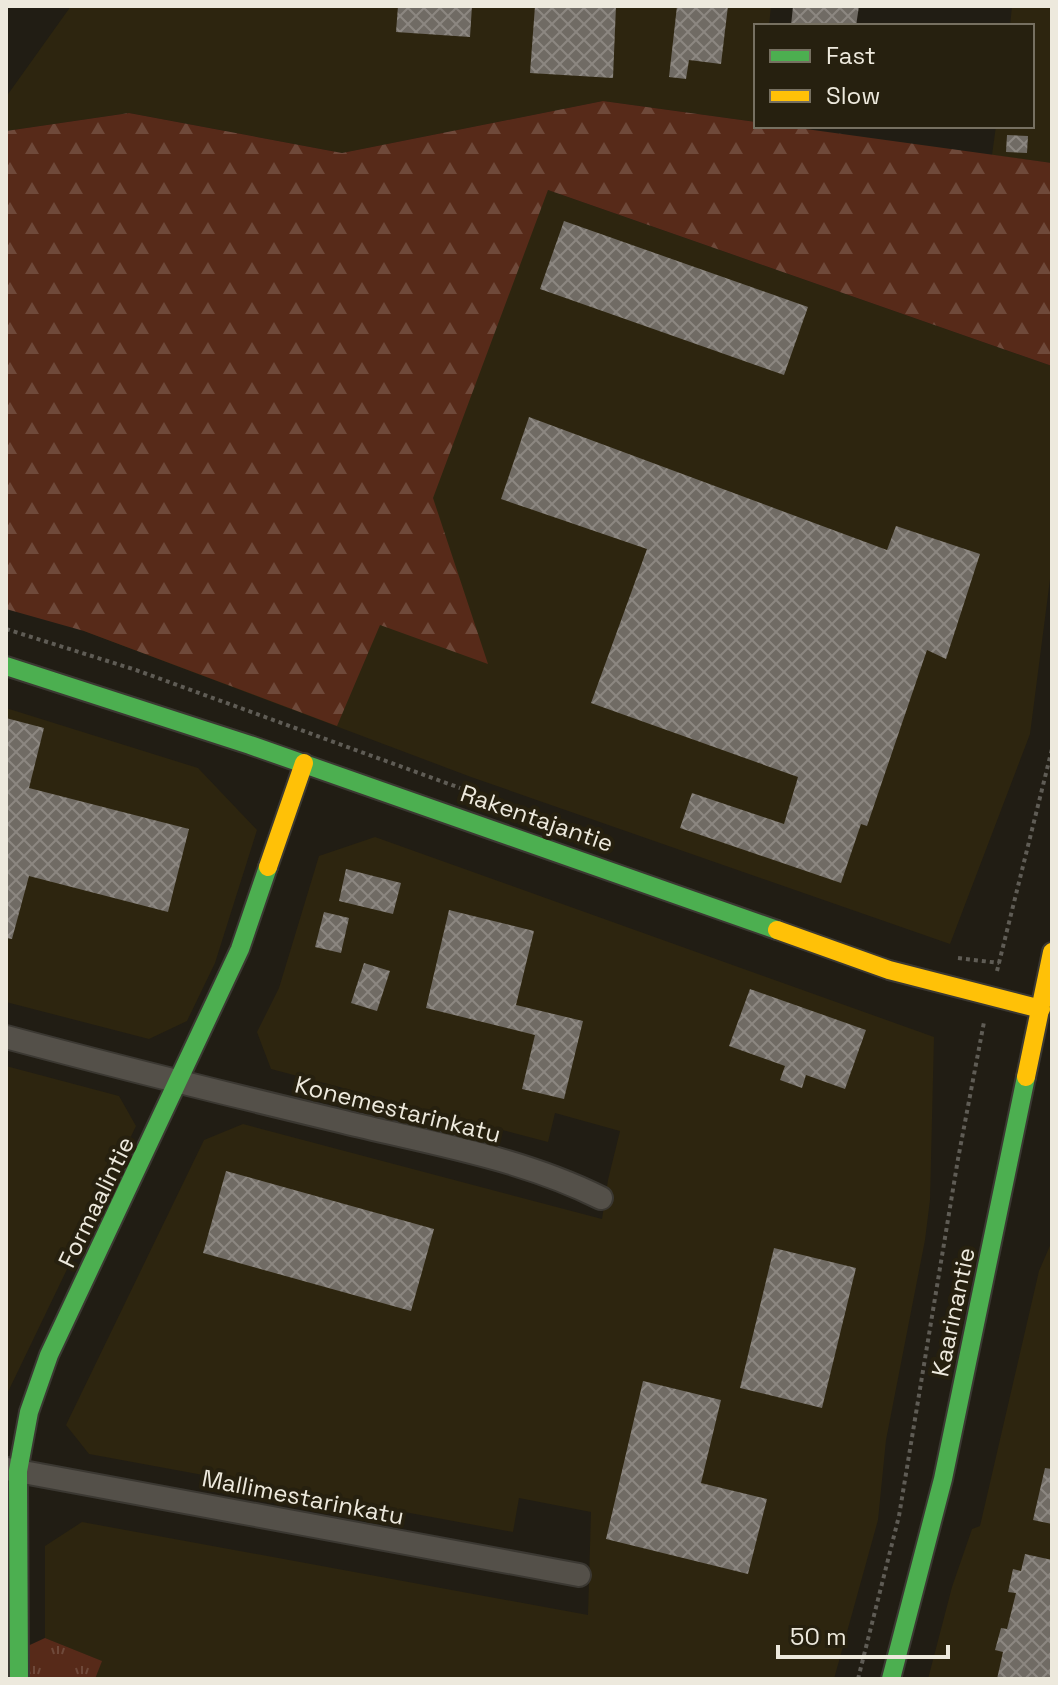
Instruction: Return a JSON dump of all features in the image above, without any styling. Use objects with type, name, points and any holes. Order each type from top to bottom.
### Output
[{"type":"street","name":"Rakentajantie","points":[[6,666],[304,763],[889,970],[1046,1011]]},
{"type":"street","name":"Formaalintie","points":[[19,1679],[12,1469],[29,1412],[49,1355],[240,949],[304,763]]},
{"type":"street","name":"Kaarinantie","points":[[891,1679],[943,1479],[1046,1011],[1052,952]]},
{"type":"street","name":"Konemestarinkatu","points":[[6,1037],[179,1083],[463,1151],[561,1178],[601,1198]]},
{"type":"street","name":"Mallimestarinkatu","points":[[12,1469],[579,1575]]},
{"type":"path","points":[[858,1679],[899,1516],[974,1065],[1052,749]]},
{"type":"shaded area","points":[[71,6],[771,6],[769,24],[754,24],[754,122],[603,101],[342,153],[129,113],[6,131],[6,97]]},
{"type":"shaded area","points":[[1012,6],[1052,6],[1052,163],[992,155],[996,128],[1034,128],[1034,24],[1010,24]]},
{"type":"shaded area","points":[[548,190],[1052,366],[1052,564],[1030,734],[950,944],[471,777],[84,631]]},
{"type":"shaded area","points":[[6,708],[198,768],[257,830],[215,963],[187,1021],[149,1039],[6,1002]]},
{"type":"shaded area","points":[[375,837],[934,1037],[930,1200],[925,1240],[886,1440],[878,1520],[834,1679],[95,1679],[101,1661],[45,1638],[45,1546],[82,1522],[588,1615],[591,1512],[519,1498],[513,1532],[89,1454],[66,1425],[204,1140],[243,1124],[602,1219],[620,1131],[555,1113],[548,1142],[271,1069],[257,1032],[279,988],[319,856]]},
{"type":"shaded area","points":[[6,1066],[119,1096],[136,1126],[6,1396]]},
{"type":"shaded area","points":[[1052,1241],[1052,1679],[928,1679],[952,1587],[972,1529],[980,1526],[1039,1271]]},
{"type":"green space","points":[[603,101],[754,122],[754,128],[798,128],[1052,163],[1052,366],[548,190],[433,498],[488,664],[380,625],[337,726],[84,631],[6,609],[6,131],[129,113],[342,153]]},
{"type":"green space","points":[[45,1638],[102,1661],[95,1679],[19,1679],[19,1650]]},
{"type":"building","points":[[398,6],[472,6],[470,37],[396,32]]},
{"type":"building","points":[[535,6],[616,6],[613,78],[530,73]]},
{"type":"building","points":[[677,6],[728,6],[721,64],[689,60],[686,79],[669,77]]},
{"type":"building","points":[[793,6],[859,6],[856,24],[791,24]]},
{"type":"building","points":[[1007,135],[1028,136],[1027,153],[1006,152]]},
{"type":"building","points":[[564,221],[808,307],[784,375],[540,289]]},
{"type":"building","points":[[529,417],[887,550],[896,526],[980,554],[946,659],[927,650],[867,826],[861,824],[841,883],[680,828],[692,793],[784,824],[798,777],[591,703],[647,549],[501,499]]},
{"type":"building","points":[[6,718],[44,728],[29,788],[189,829],[168,912],[29,876],[12,939],[6,938]]},
{"type":"building","points":[[346,869],[401,883],[393,914],[339,901]]},
{"type":"building","points":[[449,910],[534,931],[516,1005],[583,1021],[564,1099],[522,1089],[535,1035],[426,1008]]},
{"type":"building","points":[[324,912],[349,918],[341,953],[315,947]]},
{"type":"building","points":[[364,963],[390,971],[377,1011],[351,1003]]},
{"type":"building","points":[[750,989],[866,1030],[845,1089],[806,1075],[802,1088],[780,1080],[785,1066],[729,1046]]},
{"type":"building","points":[[226,1171],[434,1229],[411,1311],[203,1253]]},
{"type":"building","points":[[774,1248],[856,1268],[822,1408],[740,1388]]},
{"type":"building","points":[[643,1381],[721,1400],[701,1483],[767,1499],[748,1574],[606,1539]]},
{"type":"building","points":[[1045,1468],[1052,1469],[1052,1524],[1033,1520]]},
{"type":"building","points":[[1025,1554],[1052,1560],[1052,1679],[997,1679],[1003,1652],[995,1650],[1001,1628],[1007,1629],[1016,1593],[1008,1592],[1013,1569],[1021,1571]]},
{"type":"traffic: fast","points":[[6,666],[250,745],[777,930]]},
{"type":"traffic: fast","points":[[19,1679],[18,1471],[29,1412],[49,1355],[240,949],[268,867]]},
{"type":"traffic: fast","points":[[891,1679],[943,1479],[1026,1077]]},
{"type":"traffic: slow","points":[[268,867],[304,763]]},
{"type":"traffic: slow","points":[[777,930],[889,970],[1041,1009]]},
{"type":"traffic: slow","points":[[1026,1077],[1052,952]]}]
